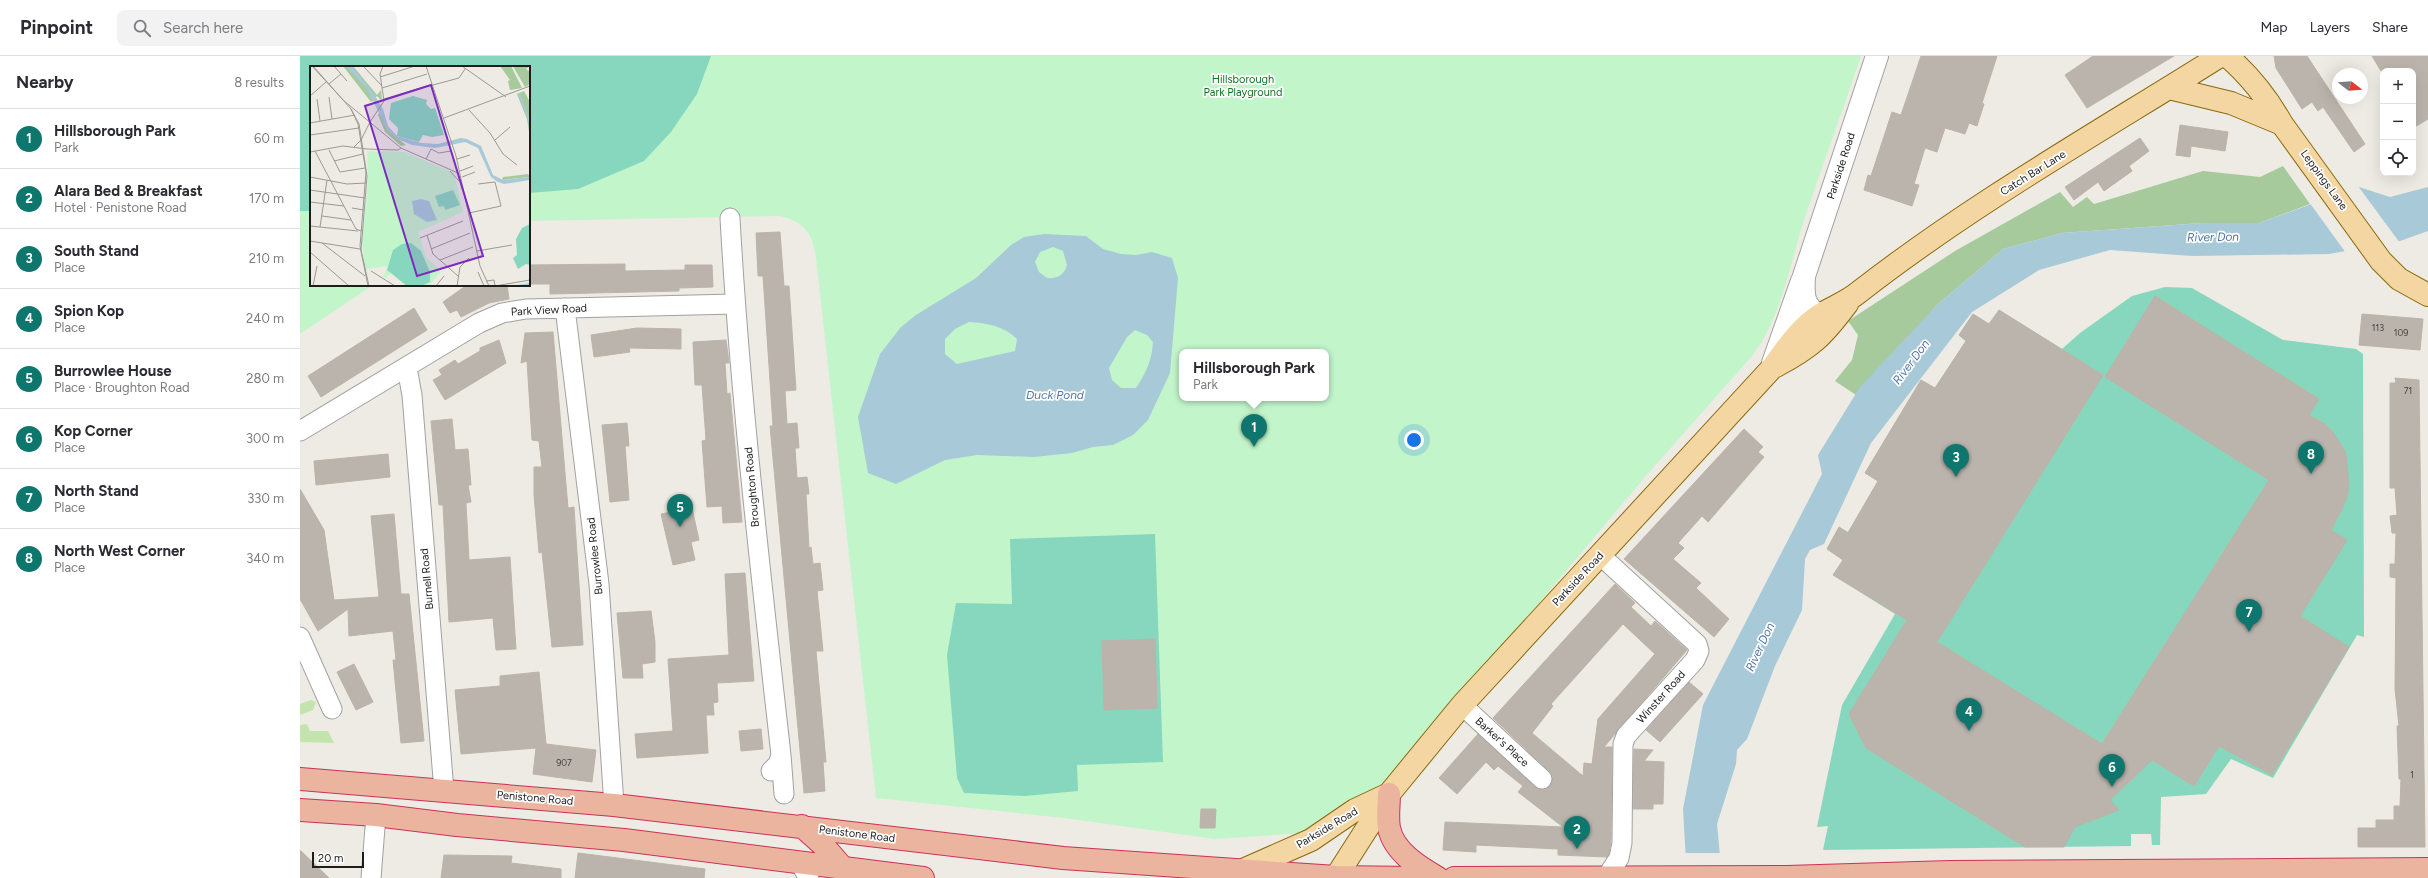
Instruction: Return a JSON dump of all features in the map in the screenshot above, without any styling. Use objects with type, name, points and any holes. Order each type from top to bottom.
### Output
[{"type":"highway","name":"Penistone Road","points":[[300,779],[499,794],[614,805],[1063,858],[1336,878],[1414,878]]},
{"type":"highway","points":[[1389,794],[1389,828],[1395,842],[1418,866],[1438,878]]},
{"type":"highway","points":[[300,810],[376,815],[456,825],[624,840],[804,870],[922,878]]},
{"type":"highway","points":[[802,826],[823,845],[842,873]]},
{"type":"highway","points":[[1454,878],[1763,877],[2428,869]]},
{"type":"main road","name":"Catch Bar Lane","points":[[1820,315],[1846,305],[1889,269],[2021,180],[2220,56]]},
{"type":"main road","name":"Leppings Lane","points":[[2227,56],[2259,90],[2282,124],[2327,183],[2381,261],[2399,279],[2428,295]]},
{"type":"main road","points":[[2169,88],[2231,103],[2282,124]]},
{"type":"main road","name":"Parkside Road","points":[[1772,368],[1804,351],[1826,332],[1846,305]]},
{"type":"main road","name":"Parkside Road","points":[[1336,878],[1389,794],[1462,705],[1772,368],[1792,340],[1820,315]]},
{"type":"main road","name":"Parkside Road","points":[[1243,870],[1311,840],[1355,810],[1389,794]]},
{"type":"street","name":"Parkside Road","points":[[1772,368],[1877,56]]},
{"type":"street","name":"Broughton Road","points":[[730,218],[734,304],[756,533],[784,794]]},
{"type":"street","name":"Parkside Road","points":[[1804,276],[1803,292],[1805,303],[1808,308],[1820,315]]},
{"type":"street","name":"Park View Road","points":[[300,431],[407,368],[479,322],[502,313],[526,309],[734,304]]},
{"type":"street","name":"Burrowlee Road","points":[[565,308],[599,584],[614,805]]},
{"type":"street","name":"Burnell Road","points":[[407,368],[413,403],[444,791]]},
{"type":"street","name":"Winster Road","points":[[1600,555],[1697,644],[1699,651],[1695,660],[1626,736],[1623,744],[1622,842],[1619,858],[1606,878]]},
{"type":"street","points":[[300,636],[332,709]]},
{"type":"street","name":"Barker's Place","points":[[1462,705],[1542,779]]},
{"type":"street","points":[[771,771],[778,764],[781,755]]},
{"type":"street","points":[[371,878],[376,815]]},
{"type":"green space","name":"Hillsborough Park Playground","points":[[300,56],[1861,56],[1805,217],[1778,307],[1762,341],[1752,356],[1645,477],[1348,830],[1215,839],[1064,818],[876,798],[817,267],[812,240],[809,234],[798,223],[780,216],[530,221],[530,66],[310,66],[310,286],[372,286],[300,334]]},
{"type":"green space","points":[[300,56],[711,56],[697,94],[671,132],[644,161],[578,189],[530,193],[530,66],[310,66],[310,211],[300,211]]},
{"type":"green space","points":[[2283,166],[2310,204],[2259,223],[2202,223],[2062,233],[2003,249],[1937,305],[1856,395],[1835,381],[1852,360],[1858,335],[1848,321],[1955,251],[2060,192],[2073,207],[2087,197],[2094,204],[2203,171],[2260,177]]},
{"type":"green space","points":[[2165,287],[2192,288],[2283,340],[2356,349],[2363,354],[2364,637],[2357,635],[2273,778],[2231,759],[2206,794],[2161,797],[2160,845],[2152,845],[2151,834],[2131,834],[2131,846],[1823,850],[1828,826],[1817,827],[1842,705],[1895,614],[1833,575],[1843,560],[1827,549],[1839,527],[1848,532],[1878,481],[1865,473],[1921,380],[1935,388],[1966,341],[1959,335],[1973,314],[1989,324],[1999,310],[2062,349],[2080,333],[2132,296]]},
{"type":"green space","points":[[1155,534],[1163,762],[1077,765],[1078,791],[1025,796],[964,793],[957,778],[947,655],[956,603],[1012,604],[1010,539]]},
{"type":"green space","points":[[311,700],[316,702],[313,710],[300,715],[300,704]]},
{"type":"green space","points":[[307,724],[310,731],[328,731],[334,743],[300,742],[300,725]]},
{"type":"water","name":"River Don","points":[[2359,187],[2390,197],[2428,187],[2428,231],[2400,241],[2329,254],[2192,256],[2110,250],[2039,270],[1972,312],[1871,443],[1824,544],[1810,550],[1805,559],[1802,610],[1775,666],[1747,739],[1737,750],[1736,764],[1717,824],[1722,878],[1687,878],[1683,809],[1703,705],[1822,474],[1818,455],[1860,387],[1937,305],[2003,249],[2062,233],[2202,223],[2259,223]]},
{"type":"water","name":"Duck Pond","points":[[1044,234],[1086,236],[1103,249],[1121,254],[1136,255],[1152,252],[1172,258],[1178,278],[1170,373],[1148,420],[1133,435],[1113,445],[1093,447],[1072,453],[1034,457],[977,455],[945,460],[896,484],[868,473],[858,417],[880,354],[901,327],[916,315],[976,278],[1011,245],[1024,237]],"holes":[[[1053,247],[1063,251],[1067,265],[1060,276],[1047,278],[1039,272],[1035,262],[1040,252]],[[969,322],[989,324],[1001,328],[1017,339],[1015,351],[957,364],[945,354],[945,339],[955,329]],[[1135,330],[1147,335],[1153,342],[1148,366],[1136,388],[1121,388],[1112,380],[1109,368],[1127,337]]]},
{"type":"pier","points":[[2358,186],[2400,243],[2346,253],[2309,202]]},
{"type":"pier","points":[[1684,853],[1722,853],[1724,878],[1685,878]]},
{"type":"building","points":[[1921,56],[1997,56],[1982,103],[1984,104],[1977,126],[1969,123],[1965,134],[1945,128],[1937,152],[1925,148],[1914,184],[1919,185],[1912,206],[1864,190],[1868,175],[1871,176],[1892,112],[1901,115]]},
{"type":"building","points":[[2093,56],[2174,56],[2087,108],[2065,75]]},
{"type":"building","points":[[2274,56],[2307,56],[2332,94],[2332,104],[2339,104],[2365,144],[2354,152],[2323,107],[2318,111],[2312,102],[2302,109],[2276,68]]},
{"type":"building","points":[[2372,56],[2428,56],[2428,119],[2416,126],[2416,68],[2380,68],[2380,69]]},
{"type":"building","points":[[2180,125],[2228,132],[2225,151],[2191,146],[2190,157],[2176,155]]},
{"type":"building","points":[[2140,138],[2149,151],[2129,166],[2132,171],[2104,191],[2098,182],[2074,200],[2065,187]]},
{"type":"building","points":[[780,232],[784,286],[789,286],[796,390],[785,391],[787,424],[797,423],[799,448],[795,448],[797,478],[807,477],[809,494],[806,494],[809,548],[811,547],[813,564],[820,563],[823,590],[817,591],[823,651],[816,651],[826,762],[823,762],[825,791],[804,793],[770,426],[773,426],[763,276],[758,276],[756,233]]},
{"type":"building","points":[[625,264],[625,271],[685,270],[685,265],[712,265],[713,287],[679,288],[679,291],[550,294],[550,284],[530,284],[530,265]]},
{"type":"building","points":[[466,286],[507,286],[509,299],[489,303],[461,317],[457,310],[450,313],[443,302]]},
{"type":"building","points":[[2155,296],[2319,399],[2309,415],[2325,424],[2333,432],[2346,453],[2349,485],[2346,501],[2331,530],[2347,540],[2300,616],[2349,647],[2272,775],[2219,746],[2194,786],[2152,760],[2110,800],[2119,810],[2075,827],[2064,847],[2025,847],[1866,748],[1849,714],[1907,620],[1833,575],[1843,560],[1827,549],[1839,527],[1848,533],[1878,481],[1865,473],[1921,380],[1935,388],[1966,341],[1959,335],[1973,314],[1989,324],[1999,310],[2103,375],[1937,642],[2102,744],[2269,480],[2105,377]]},
{"type":"building","points":[[414,308],[427,330],[321,397],[308,376]]},
{"type":"building","points":[[2362,314],[2423,319],[2420,350],[2359,345]]},
{"type":"building","points":[[637,328],[681,329],[681,349],[629,348],[630,352],[594,357],[591,335]]},
{"type":"building","points":[[553,332],[568,508],[574,507],[583,645],[552,647],[542,552],[539,553],[534,495],[534,467],[542,467],[539,441],[532,440],[527,361],[521,363],[525,333]]},
{"type":"building","points":[[499,340],[506,363],[445,400],[433,380],[442,375],[439,370],[455,360],[458,364],[480,351],[480,348]]},
{"type":"building","points":[[726,340],[729,363],[725,363],[727,394],[730,393],[742,522],[723,523],[722,506],[707,507],[702,441],[706,440],[702,385],[695,385],[693,342]]},
{"type":"building","points":[[2395,378],[2419,380],[2425,847],[2358,847],[2358,828],[2376,828],[2376,820],[2394,820],[2394,806],[2400,806],[2401,779],[2399,779],[2397,726],[2399,726],[2395,689],[2396,578],[2390,577],[2390,564],[2395,564],[2396,533],[2392,533],[2390,516],[2397,515],[2395,488],[2390,488],[2390,383],[2396,383]]},
{"type":"building","points":[[452,419],[455,450],[468,449],[471,485],[468,485],[471,502],[466,503],[469,560],[510,557],[516,649],[496,650],[493,618],[449,622],[443,505],[439,505],[431,421]]},
{"type":"building","points":[[627,423],[629,446],[625,446],[629,500],[610,502],[602,425]]},
{"type":"building","points":[[1744,429],[1763,447],[1758,452],[1764,457],[1708,522],[1702,516],[1678,543],[1684,548],[1673,559],[1701,583],[1696,588],[1729,619],[1714,637],[1624,559]]},
{"type":"building","points":[[388,454],[390,477],[316,485],[314,461]]},
{"type":"building","points":[[300,489],[324,530],[334,600],[379,597],[371,516],[394,514],[401,594],[409,594],[424,741],[401,743],[393,660],[396,660],[393,631],[349,636],[348,609],[318,631],[300,599]]},
{"type":"building","points":[[692,508],[699,540],[691,542],[695,560],[673,565],[661,514]]},
{"type":"building","points":[[745,573],[754,681],[717,683],[718,702],[713,703],[714,715],[706,715],[708,753],[637,758],[635,734],[673,731],[668,659],[729,655],[725,574]]},
{"type":"building","points":[[1615,584],[1635,603],[1631,607],[1651,626],[1655,621],[1687,650],[1604,747],[1612,747],[1611,840],[1609,854],[1607,857],[1558,855],[1558,849],[1476,845],[1476,852],[1443,850],[1445,822],[1563,827],[1518,792],[1523,786],[1498,766],[1494,770],[1486,762],[1457,794],[1439,778],[1478,734],[1535,787],[1545,790],[1550,786],[1553,776],[1549,771],[1493,718]],"holes":[[[1623,624],[1655,654],[1598,719],[1592,764],[1584,763],[1583,776],[1532,733],[1553,706],[1551,704]]]},
{"type":"building","points":[[651,611],[655,642],[655,662],[642,664],[643,678],[623,678],[617,613]]},
{"type":"building","points":[[1155,639],[1157,708],[1104,710],[1102,641]]},
{"type":"building","points":[[354,664],[373,702],[356,710],[337,672]]},
{"type":"building","points":[[539,672],[546,744],[596,750],[592,782],[533,774],[536,748],[461,754],[455,690],[500,686],[500,676]]},
{"type":"building","points":[[1689,682],[1703,694],[1660,742],[1646,730]]},
{"type":"building","points":[[761,729],[763,749],[741,751],[739,731]]},
{"type":"building","points":[[1634,749],[1653,750],[1644,761],[1664,762],[1663,804],[1653,804],[1653,809],[1633,809]]},
{"type":"building","points":[[1201,809],[1216,809],[1215,828],[1200,828]]},
{"type":"building","points":[[300,850],[329,878],[300,878]]},
{"type":"building","points":[[578,853],[705,869],[704,878],[575,878]]},
{"type":"building","points":[[444,855],[512,856],[511,863],[561,869],[561,878],[441,878]]},
{"type":"place","name":"Hillsborough Park","points":[[1254,447]]},
{"type":"place","name":"North West Corner","points":[[2311,474]]},
{"type":"place","name":"South Stand","points":[[1956,477]]},
{"type":"place","name":"Burrowlee House","points":[[680,527]]},
{"type":"place","name":"North Stand","points":[[2249,632]]},
{"type":"place","name":"Spion Kop","points":[[1969,731]]},
{"type":"place","name":"Kop Corner","points":[[2112,787]]},
{"type":"place","name":"Alara Bed & Breakfast","points":[[1577,849]]}]
